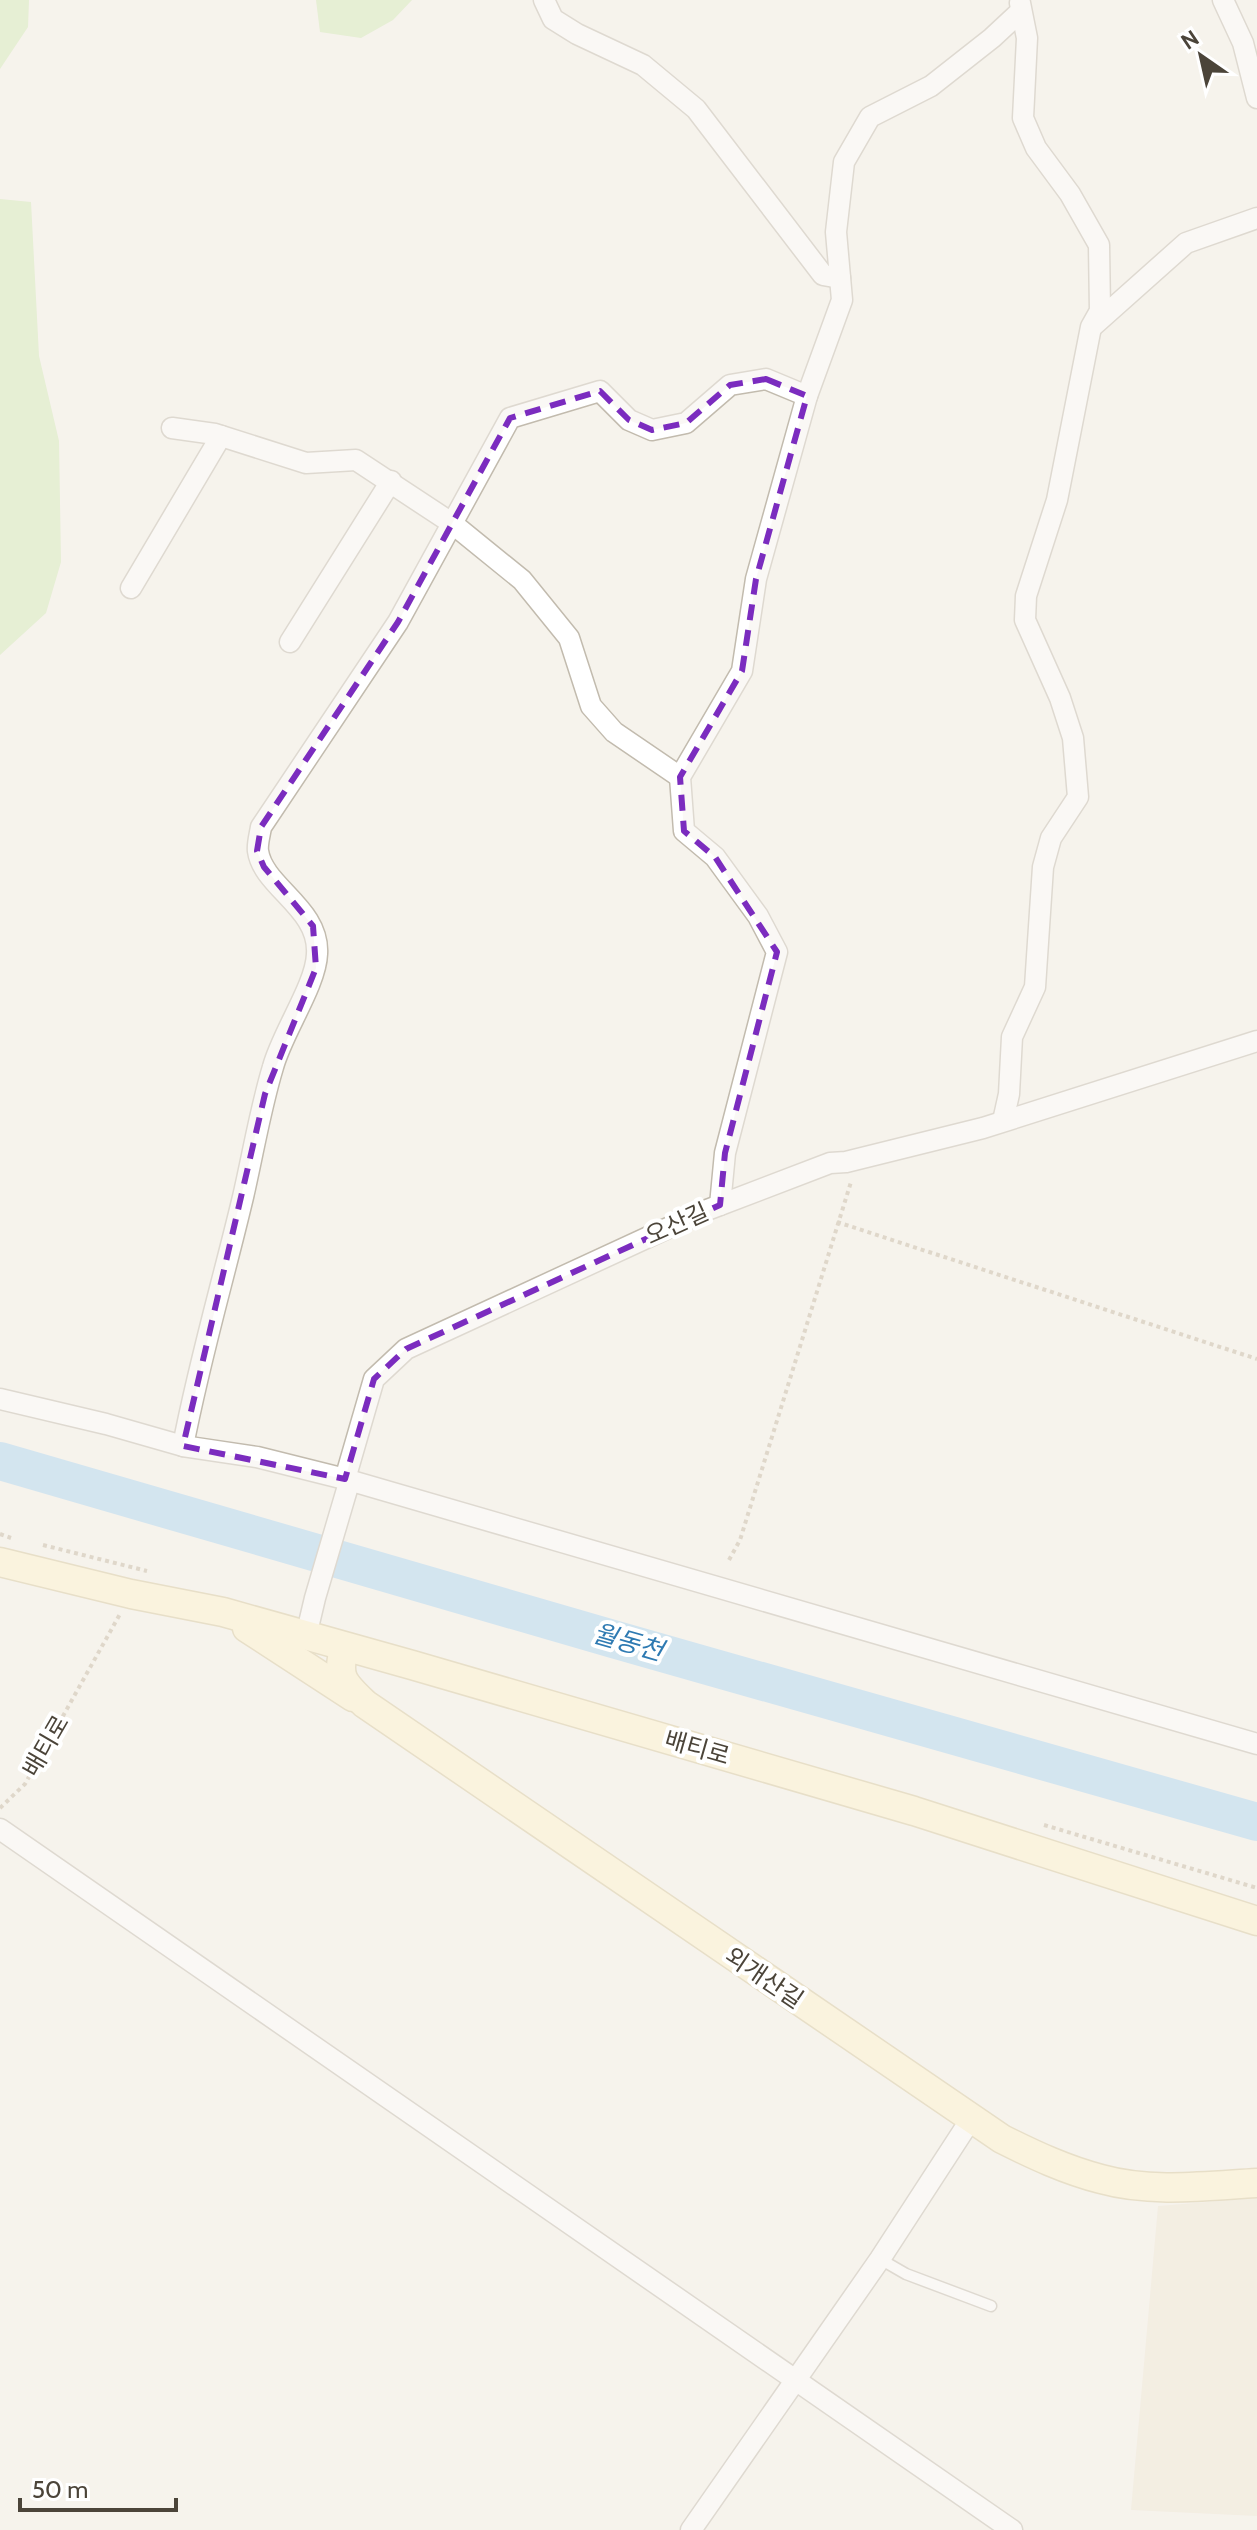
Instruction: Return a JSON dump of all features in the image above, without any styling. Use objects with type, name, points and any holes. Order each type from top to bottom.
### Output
[{"type":"street","points":[[544,0],[553,19],[577,34],[643,65],[696,109],[823,275],[840,278]]},
{"type":"street","points":[[1223,0],[1243,43],[1257,98]]},
{"type":"street","points":[[720,1205],[725,1153],[777,952],[758,916],[715,857],[684,831],[680,777],[742,671],[756,579],[807,396],[842,300],[836,232],[844,162],[870,117],[931,86],[992,38],[1020,5]]},
{"type":"street","points":[[1003,1121],[1009,1094],[1012,1037],[1035,987],[1043,867],[1051,838],[1078,797],[1073,738],[1060,698],[1025,620],[1026,596],[1057,500],[1091,327],[1100,311],[1099,245],[1070,194],[1036,148],[1023,118],[1027,38],[1020,5]]},
{"type":"street","points":[[1091,327],[1186,243],[1257,218]]},
{"type":"street","points":[[183,1446],[194,1388],[274,1061],[316,968],[318,950],[313,926],[264,867],[257,851],[261,827],[398,622],[510,418],[600,391],[629,420],[652,430],[686,423],[730,385],[766,379],[807,396]]},
{"type":"street","points":[[172,428],[221,436],[306,463],[356,460],[391,481],[453,524],[522,580],[569,638],[591,706],[614,732],[680,777]]},
{"type":"street","points":[[131,588],[221,436]]},
{"type":"street","points":[[290,642],[391,481]]},
{"type":"street","name":"오산길","points":[[306,1636],[374,1379],[406,1349],[720,1205],[830,1163],[846,1162],[1003,1121],[1257,1041]]},
{"type":"street","points":[[0,1399],[183,1446],[257,1457],[1257,1744]]},
{"type":"street","name":"배티로","points":[[0,1562],[131,1594],[223,1612],[412,1665],[914,1811],[1257,1921]]},
{"type":"street","points":[[223,1612],[365,1704]]},
{"type":"street","name":"외개산길","points":[[345,1647],[340,1669],[343,1683],[365,1704],[971,2119],[1030,2153],[1103,2180],[1175,2187],[1257,2183]]},
{"type":"street","points":[[365,1704],[365,1687],[374,1675],[385,1669],[412,1665]]},
{"type":"street","points":[[0,1829],[1012,2530]]},
{"type":"street","points":[[691,2530],[880,2259],[971,2119]]},
{"type":"lane","points":[[880,2259],[906,2274],[991,2306]]},
{"type":"path","points":[[729,1560],[740,1540],[852,1180],[846,1162]]},
{"type":"path","points":[[837,1222],[1257,1359]]},
{"type":"path","name":"배티로","points":[[0,1808],[25,1784],[131,1594]]},
{"type":"highlighted area","points":[[766,379],[807,396],[756,579],[742,671],[680,777],[684,831],[715,857],[777,952],[725,1153],[720,1205],[406,1349],[374,1379],[345,1479],[183,1446],[265,1094],[316,968],[313,926],[264,867],[257,851],[261,827],[398,622],[510,418],[600,391],[629,420],[652,430],[686,423],[730,385]]},
{"type":"shaded area","points":[[1257,2198],[1257,2516],[1131,2510],[1158,2206]]},
{"type":"green space","points":[[0,0],[29,0],[28,27],[0,69]]},
{"type":"green space","points":[[316,0],[412,0],[393,20],[361,38],[320,32]]},
{"type":"green space","points":[[0,199],[31,202],[39,356],[59,441],[61,562],[46,613],[0,655]]},
{"type":"waterway","name":"월동천","points":[[0,1461],[1257,1822]]}]
